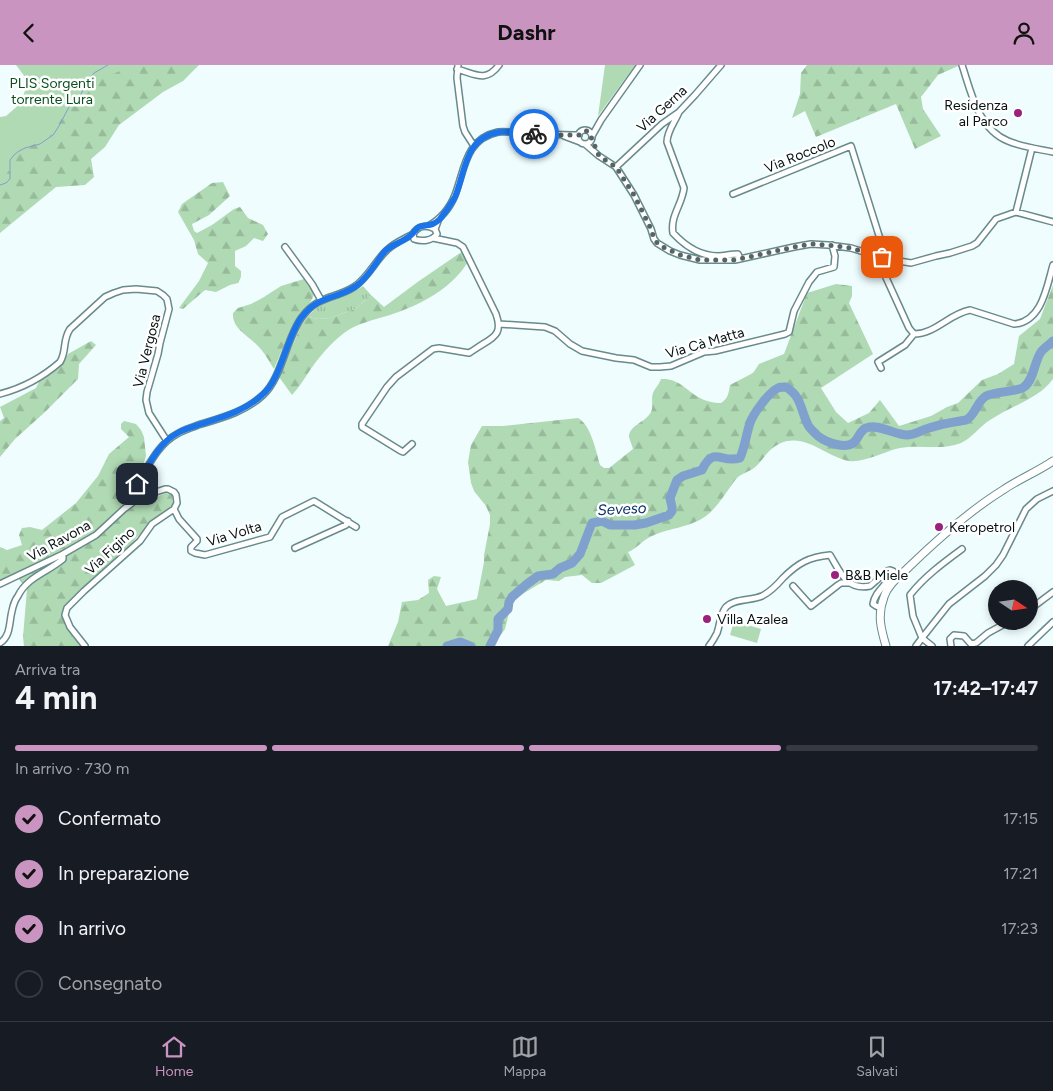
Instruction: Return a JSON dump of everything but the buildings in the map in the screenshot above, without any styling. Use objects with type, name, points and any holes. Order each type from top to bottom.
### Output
[{"type":"main road","points":[[886,646],[880,622],[881,608],[884,595],[892,583],[962,519],[1003,490],[1053,461]]},
{"type":"street","points":[[474,146],[463,126],[456,78],[457,67],[482,76],[489,75],[499,65]]},
{"type":"street","points":[[561,135],[583,143],[590,142],[600,121],[640,65]]},
{"type":"street","name":"Via Gerna","points":[[616,167],[662,124],[679,112],[721,65]]},
{"type":"street","points":[[962,65],[979,112],[995,134],[1008,142],[1053,152]]},
{"type":"street","points":[[679,112],[669,130],[667,139],[684,189],[673,219],[673,233],[693,250],[718,256],[738,254],[740,259]]},
{"type":"street","points":[[174,509],[177,499],[174,492],[165,489],[140,499],[133,498],[132,490],[156,453],[176,434],[244,409],[265,394],[273,382],[295,327],[302,317],[321,300],[348,291],[356,286],[392,245],[413,234],[417,228],[428,226],[438,221],[454,197],[466,159],[480,140],[500,132],[579,135],[600,121]]},
{"type":"street","points":[[585,131],[589,132],[592,137],[599,156]]},
{"type":"street","points":[[579,135],[578,138],[583,143],[616,167],[634,195],[654,239],[659,245],[689,258],[712,261],[740,259],[811,244],[851,248],[911,263],[967,248],[977,243],[996,219],[1016,212],[1053,222]]},
{"type":"street","name":"Via Roccolo","points":[[733,194],[851,146],[878,231],[882,257]]},
{"type":"street","points":[[1016,212],[1032,148]]},
{"type":"street","points":[[401,241],[426,241],[435,234],[438,221]]},
{"type":"street","points":[[412,444],[403,451],[400,451],[362,427],[362,424],[387,387],[396,377],[433,349],[439,348],[469,353],[494,338],[498,327],[496,314],[463,247],[457,243],[442,240],[428,226]]},
{"type":"street","points":[[413,234],[414,239],[417,240]]},
{"type":"street","name":"Via Cà Matta","points":[[498,327],[545,327],[555,331],[570,344],[582,351],[634,361],[651,367],[671,366],[704,352],[715,351],[789,332],[794,311],[809,282],[817,272],[834,267],[836,256],[832,245]]},
{"type":"street","points":[[285,247],[312,284],[321,300]]},
{"type":"street","points":[[882,257],[886,280],[909,328],[914,334]]},
{"type":"street","points":[[914,334],[922,334],[953,316],[970,310],[1014,325],[1019,324],[1038,309],[1046,291],[1053,265]]},
{"type":"street","name":"Via Vergosa","points":[[0,394],[32,382],[60,362],[63,357],[66,335],[70,329],[105,297],[124,290],[157,291],[167,299],[169,309],[146,400],[149,413],[167,441]]},
{"type":"street","points":[[882,368],[878,362],[905,345],[914,334]]},
{"type":"street","points":[[144,496],[147,491],[147,468]]},
{"type":"street","points":[[137,484],[146,487],[154,493]]},
{"type":"street","points":[[916,646],[949,604],[976,584],[996,565],[1004,555],[1026,509],[1037,499],[1053,491]]},
{"type":"street","name":"Via Ravona","points":[[0,584],[63,554],[96,535],[133,498]]},
{"type":"street","name":"Via Volta","points":[[174,509],[179,519],[197,539],[190,547],[191,551],[205,555],[270,537],[282,517],[314,501],[356,527]]},
{"type":"street","name":"Via Figino","points":[[85,646],[70,627],[65,615],[66,608],[140,541],[152,524],[174,509]]},
{"type":"street","points":[[295,548],[346,525],[348,521]]},
{"type":"street","points":[[932,646],[922,638],[913,616],[910,595],[941,565],[962,549]]},
{"type":"street","points":[[0,643],[7,635],[12,610],[24,586],[41,572],[59,563],[63,559],[63,554]]},
{"type":"street","points":[[709,646],[717,633],[727,606],[763,595],[774,588],[797,565],[807,560],[830,555],[849,583],[860,587],[870,586],[890,569],[893,571],[892,576],[879,591],[874,601],[876,606],[881,608]]},
{"type":"street","points":[[793,585],[811,606],[841,583],[849,583]]},
{"type":"street","points":[[1038,603],[1053,592]]},
{"type":"street","points":[[1028,646],[1053,622]]},
{"type":"street","points":[[951,646],[950,639],[954,635],[964,636],[971,643],[976,643],[994,630]]},
{"type":"green space","name":"PLIS Sorgenti torrente Lura","points":[[16,65],[126,65],[122,70],[91,84],[70,111],[65,114],[47,140],[26,147],[20,153],[0,184],[0,117],[6,116],[21,103],[28,81]]},
{"type":"green space","points":[[17,65],[199,65],[183,81],[163,92],[119,125],[105,147],[91,159],[94,177],[85,185],[56,187],[0,233],[0,136],[22,110],[32,80]]},
{"type":"green space","points":[[605,65],[635,65],[598,116]]},
{"type":"green space","points":[[807,65],[958,65],[938,75],[921,97],[923,109],[941,136],[915,149],[896,104],[816,137],[805,111],[792,118],[800,94],[801,73]]},
{"type":"green space","points":[[223,182],[230,196],[209,215],[192,224],[194,231],[197,233],[240,207],[248,218],[263,225],[268,234],[263,241],[254,238],[246,246],[235,251],[235,266],[241,271],[238,283],[216,292],[205,290],[183,309],[179,308],[199,281],[208,263],[198,254],[194,240],[178,212],[182,204],[212,183]]},
{"type":"green space","points":[[463,252],[468,262],[452,281],[423,301],[390,315],[360,324],[344,333],[322,355],[292,395],[279,377],[301,326],[307,317],[330,318],[355,309],[371,295],[384,307]]},
{"type":"green space","points":[[304,279],[314,294],[293,326],[274,369],[260,348],[238,328],[233,319],[233,313],[238,308],[251,304],[281,286]]},
{"type":"green space","points":[[836,284],[852,286],[852,296],[849,303],[873,354],[821,388],[836,412],[848,423],[869,413],[880,400],[899,426],[931,416],[958,403],[982,380],[998,374],[1014,364],[1019,336],[1040,319],[1053,285],[1053,379],[1040,392],[998,415],[965,441],[946,447],[900,448],[868,459],[849,461],[840,459],[807,443],[790,441],[781,443],[772,448],[754,468],[737,478],[719,503],[706,516],[693,523],[650,537],[628,552],[635,565],[601,583],[592,583],[582,575],[565,577],[559,581],[546,580],[514,599],[505,629],[493,646],[388,646],[398,622],[402,602],[418,600],[429,593],[428,580],[434,576],[441,577],[437,589],[446,606],[477,599],[490,515],[486,506],[474,491],[468,462],[471,445],[482,426],[503,426],[578,418],[583,421],[590,432],[600,465],[604,468],[609,468],[633,449],[629,437],[630,433],[650,413],[653,393],[661,379],[677,382],[703,400],[721,403],[729,393],[730,385],[753,373],[759,364],[784,354],[807,293]]},
{"type":"green space","points":[[363,286],[371,295],[355,309],[330,318],[307,317],[319,306]]},
{"type":"green space","points":[[91,341],[96,345],[79,364],[78,379],[15,439],[0,457],[0,421],[4,418],[0,407],[36,388],[39,382],[63,363],[68,354]]},
{"type":"green space","points":[[124,421],[136,424],[141,430],[144,437],[146,456],[130,508],[166,493],[172,495],[173,503],[171,508],[137,537],[129,547],[63,608],[66,627],[81,646],[24,646],[27,589],[18,578],[0,587],[0,547],[7,550],[22,545],[19,535],[22,528],[30,527],[42,530],[76,503],[98,476],[109,454],[129,437],[121,429],[121,424]]},
{"type":"green space","points":[[734,621],[761,629],[757,643],[730,635]]},
{"type":"waterway","points":[[0,185],[10,179],[10,160],[14,155],[25,148],[40,144],[53,135],[69,107],[81,94],[90,78],[94,73],[108,65]]},
{"type":"waterway","name":"Seveso","points":[[490,646],[498,630],[498,619],[508,609],[512,597],[538,576],[553,574],[560,568],[572,563],[580,554],[592,523],[602,521],[610,525],[635,525],[669,515],[672,511],[670,498],[677,480],[702,470],[710,458],[740,458],[752,419],[766,398],[774,390],[786,387],[791,391],[798,399],[810,428],[818,436],[838,445],[853,443],[863,430],[870,427],[910,435],[938,425],[966,420],[986,396],[1021,389],[1030,380],[1041,352],[1053,341]]},
{"type":"waterway","name":"Seveso","points":[[447,646],[460,642],[470,646]]},
{"type":"way so far","points":[[534,134],[579,135],[583,131],[589,132],[599,156],[616,167],[634,195],[654,239],[659,245],[680,255],[700,260],[735,260],[811,244],[851,248],[882,257]]},
{"type":"place","name":"Residenza al Parco","points":[[1018,113]]},
{"type":"place","name":"Keropetrol","points":[[939,527]]},
{"type":"place","name":"B&B Miele","points":[[835,575]]},
{"type":"place","name":"Villa Azalea","points":[[707,619]]},
{"type":"route","points":[[137,484],[156,453],[176,434],[244,409],[265,394],[273,382],[295,327],[314,304],[356,286],[392,245],[413,234],[417,228],[428,226],[438,221],[454,197],[466,159],[480,140],[500,132],[534,134]]}]
